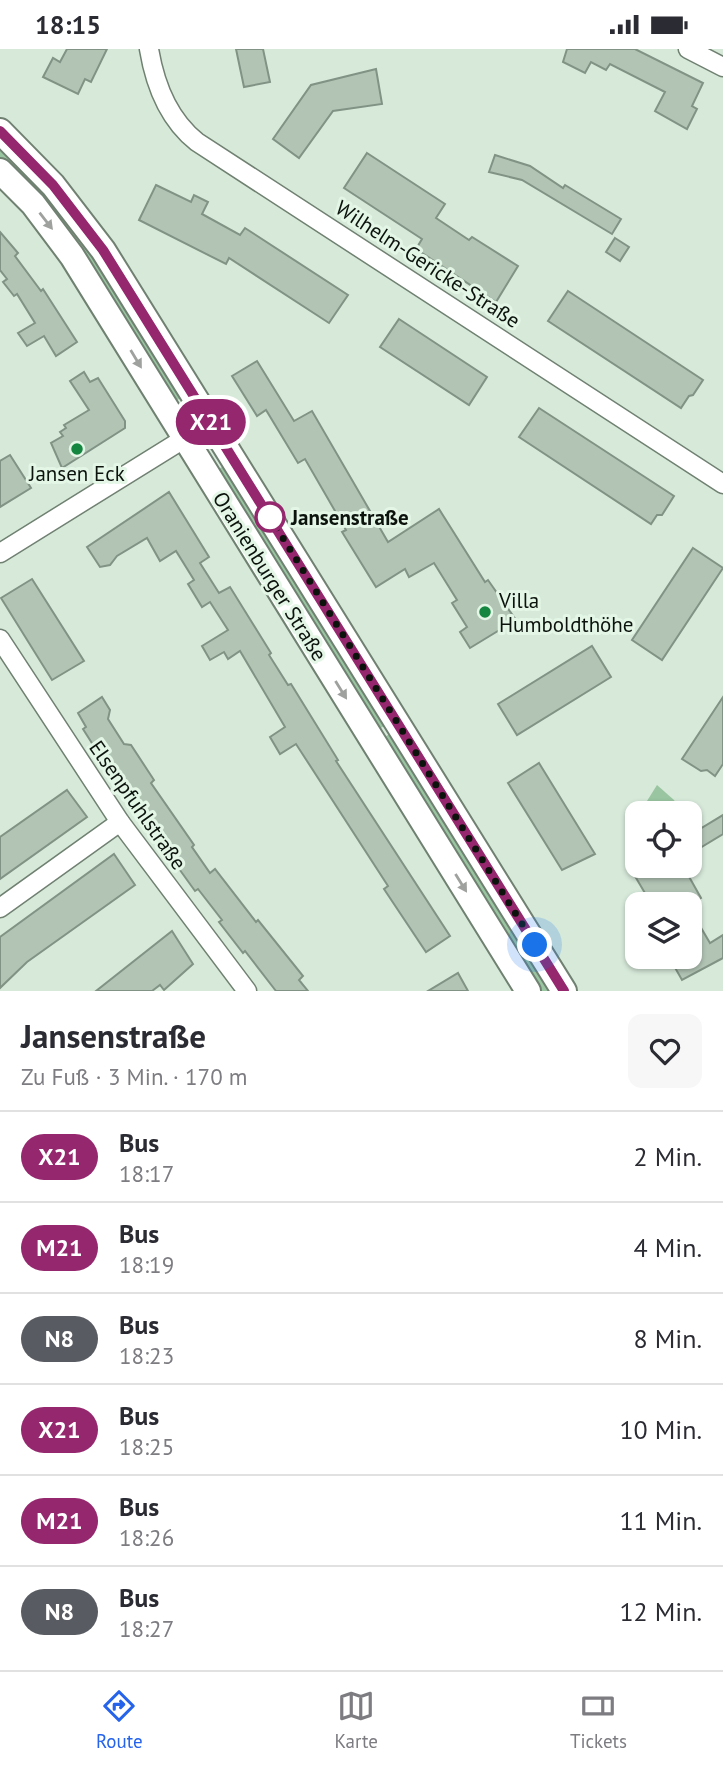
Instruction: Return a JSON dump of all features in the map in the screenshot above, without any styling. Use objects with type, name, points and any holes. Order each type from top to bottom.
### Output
[{"type":"main road","name":"Oranienburger Straße","points":[[0,131],[53,185],[89,229],[564,991]]},
{"type":"main road","name":"Oranienburger Straße","points":[[0,171],[33,204],[72,256],[528,991]]},
{"type":"street","name":"Wilhelm-Gericke-Straße","points":[[149,49],[164,102],[181,128],[197,142],[723,484]]},
{"type":"street","points":[[688,49],[723,67]]},
{"type":"street","points":[[0,553],[211,422]]},
{"type":"street","name":"Elsenpfuhlstraße","points":[[0,639],[120,822],[247,991]]},
{"type":"street","points":[[0,908],[120,822]]},
{"type":"green space","points":[[0,144],[89,246],[184,396],[174,402],[32,191],[0,159]]},
{"type":"green space","points":[[227,464],[388,724],[377,730],[217,470]]},
{"type":"green space","points":[[393,732],[554,991],[539,991],[383,738]]},
{"type":"green space","points":[[657,785],[675,801],[647,801]]},
{"type":"building","points":[[67,49],[107,49],[91,82],[85,79],[78,94],[43,77],[53,58],[60,62]]},
{"type":"building","points":[[236,49],[263,49],[270,82],[244,87]]},
{"type":"building","points":[[567,49],[635,49],[703,83],[692,106],[697,109],[687,129],[655,111],[665,92],[610,64],[606,70],[591,62],[585,73],[563,62]]},
{"type":"building","points":[[376,69],[382,104],[333,111],[299,158],[273,139],[311,85]]},
{"type":"building","points":[[367,153],[445,204],[436,218],[469,240],[472,237],[518,266],[496,302],[416,249],[422,239],[344,188]]},
{"type":"building","points":[[495,155],[530,166],[563,188],[565,185],[621,219],[612,234],[522,180],[489,172]]},
{"type":"building","points":[[156,185],[191,202],[194,195],[208,202],[202,214],[240,235],[245,228],[348,295],[329,323],[229,258],[226,264],[139,220]]},
{"type":"building","points":[[0,232],[18,253],[15,256],[41,291],[43,289],[77,342],[56,356],[44,336],[27,346],[18,333],[35,323],[17,294],[14,296],[3,282],[7,279],[0,270]]},
{"type":"building","points":[[615,238],[629,247],[620,261],[606,252]]},
{"type":"building","points":[[568,291],[703,380],[681,408],[548,321]]},
{"type":"building","points":[[399,319],[487,377],[469,405],[380,347]]},
{"type":"building","points":[[257,361],[294,421],[312,411],[388,542],[439,509],[485,582],[488,580],[516,620],[470,648],[460,632],[467,627],[452,603],[457,600],[434,563],[409,577],[405,569],[376,587],[342,532],[346,530],[305,459],[298,463],[266,410],[257,416],[232,376]]},
{"type":"building","points":[[84,372],[90,382],[98,378],[125,421],[125,428],[62,468],[51,443],[63,436],[60,432],[66,428],[64,425],[89,410],[70,381]]},
{"type":"building","points":[[539,408],[674,496],[662,515],[657,515],[651,524],[519,437]]},
{"type":"building","points":[[10,455],[31,488],[0,507],[0,461]]},
{"type":"building","points":[[169,492],[209,557],[200,563],[219,593],[230,587],[271,653],[269,655],[288,685],[291,684],[338,760],[336,761],[450,936],[426,952],[384,889],[388,886],[296,744],[280,754],[270,737],[285,727],[240,651],[228,659],[224,652],[210,660],[202,646],[228,630],[210,602],[202,607],[188,584],[194,580],[176,551],[160,561],[147,538],[117,556],[110,565],[100,567],[87,547]]},
{"type":"building","points":[[693,548],[723,568],[662,660],[632,640]]},
{"type":"building","points":[[32,579],[84,661],[52,680],[1,598]]},
{"type":"building","points":[[592,646],[611,677],[517,735],[498,704]]},
{"type":"building","points":[[102,697],[110,710],[108,719],[124,744],[131,745],[154,780],[151,783],[210,873],[215,869],[256,922],[258,920],[303,976],[299,980],[308,991],[276,991],[245,951],[243,953],[219,922],[222,920],[198,889],[195,891],[149,827],[107,760],[104,762],[83,729],[86,727],[78,713]]},
{"type":"building","points":[[723,697],[723,764],[715,776],[682,759]]},
{"type":"building","points":[[539,763],[595,854],[562,870],[508,783]]},
{"type":"building","points":[[67,790],[87,817],[0,879],[0,837]]},
{"type":"building","points":[[723,815],[723,834],[702,847],[702,828]]},
{"type":"building","points":[[114,854],[135,885],[27,962],[0,988],[0,937]]},
{"type":"building","points":[[636,878],[690,878],[698,892],[644,892]]},
{"type":"building","points":[[702,929],[710,943],[723,935],[723,958],[682,980],[676,969],[702,969]]},
{"type":"building","points":[[172,931],[193,964],[164,990],[160,985],[152,991],[96,991]]},
{"type":"building","points":[[458,973],[468,991],[428,991]]},
{"type":"bus line","name":"X21","points":[[0,131],[24,153],[81,219],[124,282],[564,991]]},
{"type":"place","name":"Jansen Eck","points":[[77,449]]},
{"type":"place","name":"Jansenstraße","points":[[270,517]]},
{"type":"place","name":"Villa Humboldthöhe","points":[[485,612]]},
{"type":"route","points":[[270,517],[535,945]]}]
